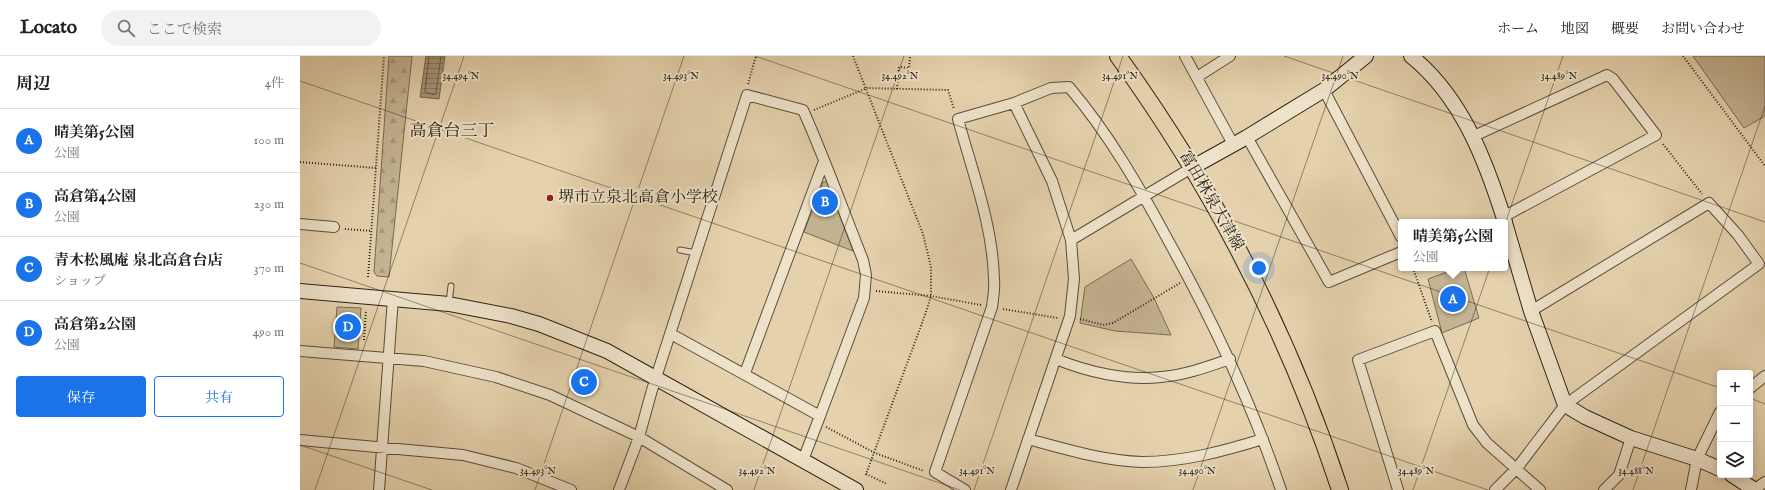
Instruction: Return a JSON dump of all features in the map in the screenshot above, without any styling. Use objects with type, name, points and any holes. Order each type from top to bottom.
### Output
[{"type":"main road","name":"富田林泉大津線","points":[[1118,56],[1150,101],[1192,167],[1264,298],[1295,369],[1327,450],[1340,490]]},
{"type":"street","points":[[1185,56],[1233,144]]},
{"type":"street","points":[[1197,77],[1230,56]]},
{"type":"street","points":[[1071,240],[1324,90],[1366,56]]},
{"type":"street","points":[[1411,56],[1441,86],[1474,136],[1503,219]]},
{"type":"street","points":[[1474,136],[1599,78],[1607,76],[1613,79],[1656,135],[1508,219]]},
{"type":"street","points":[[965,490],[935,472],[992,307],[994,281],[991,245],[987,225],[958,119],[1014,103],[1051,88],[1069,87],[1093,115],[1145,197],[1189,278],[1230,359],[1263,439],[1281,490]]},
{"type":"street","points":[[1324,90],[1398,231]]},
{"type":"street","points":[[619,490],[639,437],[656,378],[747,95],[803,110],[815,135],[863,260],[866,275],[864,298],[803,460]]},
{"type":"street","points":[[1011,490],[1070,316],[1074,280],[1071,240],[1052,181],[1014,103]]},
{"type":"street","points":[[1247,137],[1329,282],[1398,253]]},
{"type":"street","points":[[745,373],[824,161]]},
{"type":"street","points":[[1495,490],[1517,468],[1565,405],[1759,264],[1738,235],[1709,203],[1531,311]]},
{"type":"street","points":[[300,224],[334,227]]},
{"type":"street","points":[[1508,234],[1531,311],[1565,405],[1585,417],[1630,438],[1696,459],[1717,468]]},
{"type":"street","points":[[300,291],[448,304],[511,316],[539,324],[607,351],[856,490]]},
{"type":"street","points":[[379,490],[393,298]]},
{"type":"street","points":[[1398,490],[1358,360],[1435,331],[1473,425],[1487,443],[1540,490]]},
{"type":"street","points":[[670,334],[745,373],[819,419]]},
{"type":"street","points":[[300,351],[424,361],[496,377],[550,395],[639,437],[727,490]]},
{"type":"street","points":[[1056,359],[1076,367],[1129,377],[1161,377],[1199,370],[1230,359]]},
{"type":"street","points":[[1753,386],[1765,376]]},
{"type":"street","points":[[1691,490],[1696,459],[1717,418]]},
{"type":"street","points":[[1604,490],[1619,475],[1630,438]]},
{"type":"street","points":[[1028,439],[1077,452],[1142,462],[1185,459],[1228,450],[1263,439]]},
{"type":"street","points":[[300,440],[463,455],[516,468],[571,490]]},
{"type":"street","points":[[1738,478],[1758,487]]},
{"type":"lane","points":[[680,250],[696,253]]},
{"type":"lane","points":[[448,304],[451,286]]},
{"type":"path","points":[[368,277],[384,56]]},
{"type":"path","points":[[747,95],[756,56]]},
{"type":"path","points":[[853,56],[867,88],[923,234],[931,266],[931,296],[906,372],[865,477]]},
{"type":"path","points":[[897,89],[899,67],[909,68],[910,56]]},
{"type":"path","points":[[1683,56],[1765,166]]},
{"type":"path","points":[[805,114],[867,88],[948,90],[958,119]]},
{"type":"path","points":[[1656,135],[1709,203]]},
{"type":"path","points":[[300,162],[376,168]]},
{"type":"path","points":[[350,229],[372,231]]},
{"type":"path","points":[[1414,271],[1435,331]]},
{"type":"path","points":[[1070,316],[1102,325],[1112,323],[1189,278]]},
{"type":"path","points":[[865,290],[931,296]]},
{"type":"path","points":[[364,340],[366,310]]},
{"type":"path","points":[[819,419],[875,453],[929,473],[935,472]]},
{"type":"path","points":[[866,474],[887,484]]},
{"type":"green space","points":[[389,56],[412,56],[389,277],[377,276],[374,272]]},
{"type":"green space","points":[[1693,56],[1765,56],[1765,116],[1744,128]]},
{"type":"green space","points":[[823,182],[827,182],[853,251],[804,232]]},
{"type":"green space","points":[[1131,259],[1154,298],[1171,335],[1115,331],[1080,323],[1085,287]]},
{"type":"green space","points":[[1450,271],[1465,271],[1479,318],[1442,333],[1428,279]]},
{"type":"green space","points":[[337,307],[361,308],[358,349],[334,347]]},
{"type":"water","points":[[426,56],[445,56],[439,99],[420,97]]},
{"type":"place","name":"堺市立泉北高倉小学校","points":[[550,198]]},
{"type":"place","name":"高倉第4公園","points":[[825,202]]},
{"type":"place","name":"晴美第5公園","points":[[1453,299]]},
{"type":"place","name":"高倉第2公園","points":[[348,327]]},
{"type":"place","name":"青木松風庵 泉北高倉台店","points":[[584,382]]},
{"type":"district","name":"高倉台三丁","points":[[452,131]]}]
